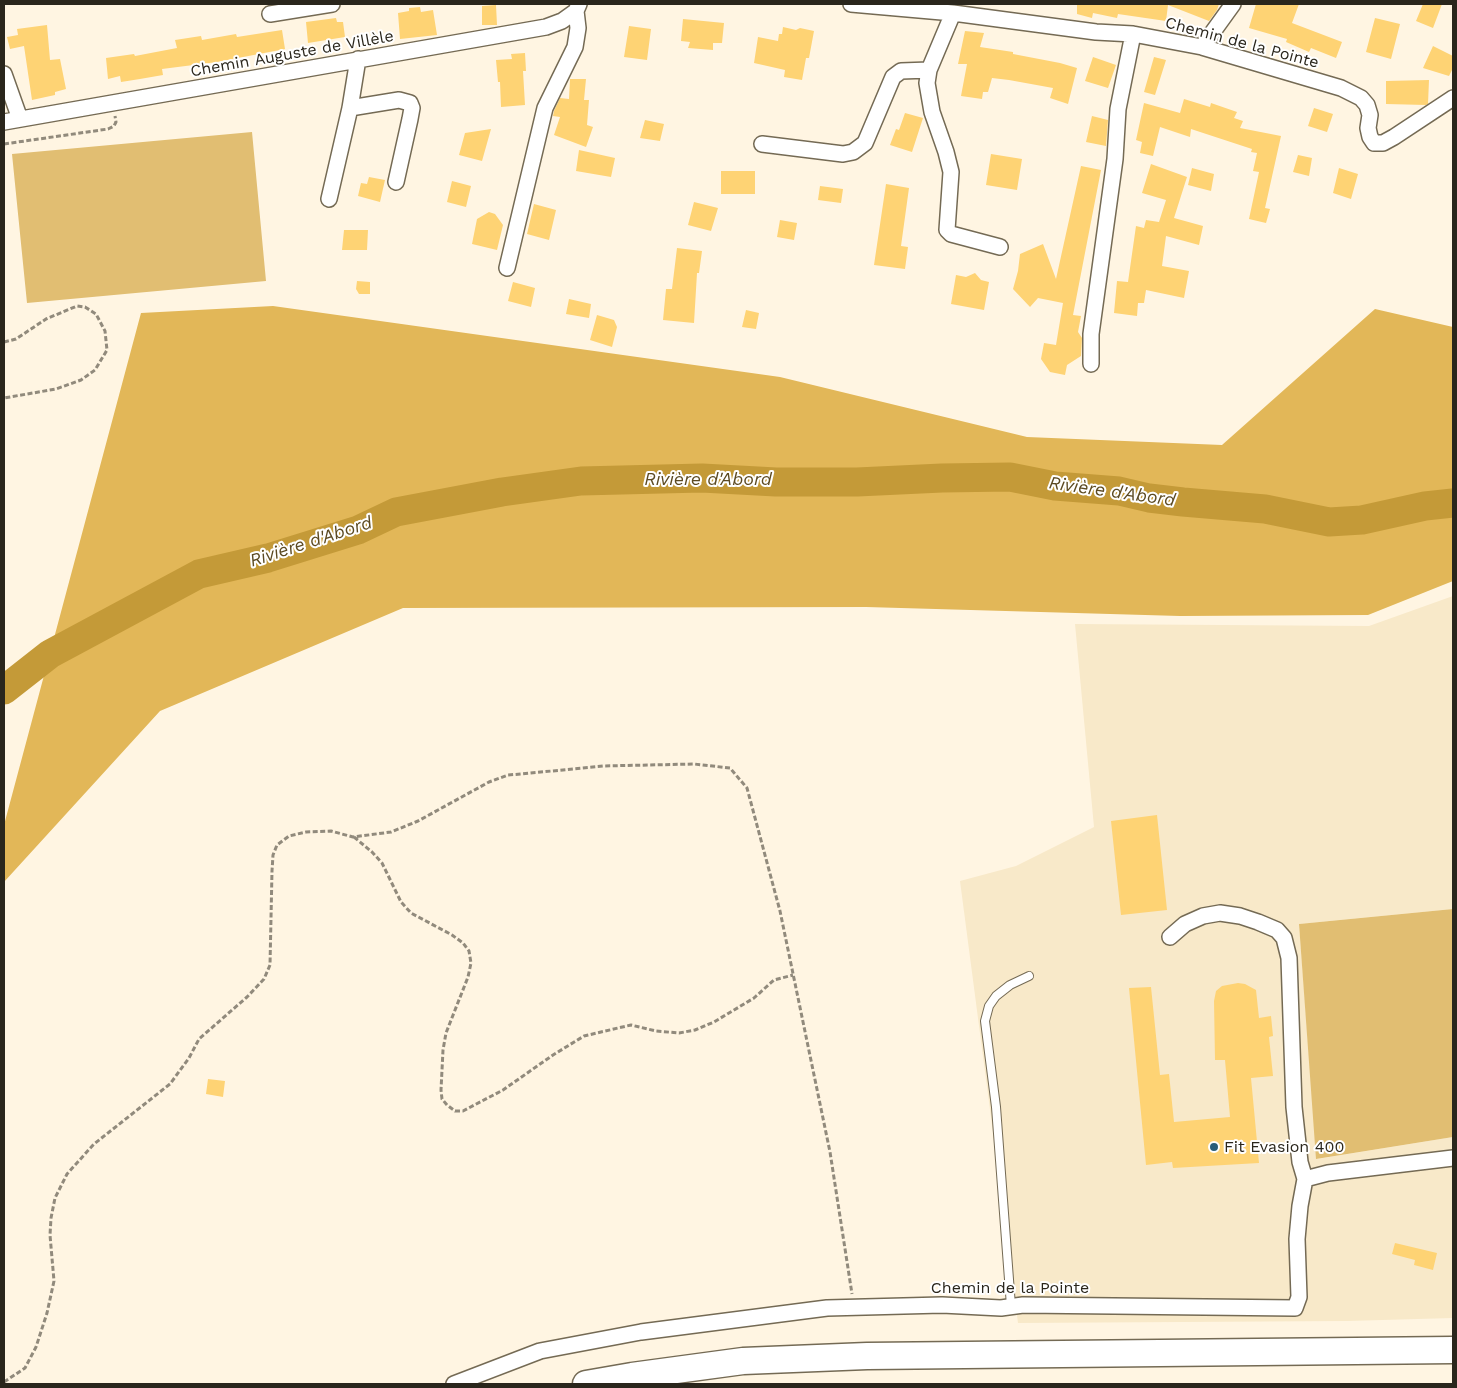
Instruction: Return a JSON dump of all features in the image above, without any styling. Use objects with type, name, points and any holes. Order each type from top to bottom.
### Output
[{"type":"highway","points":[[586,1384],[706,1366],[762,1360],[867,1356],[1453,1350]]},
{"type":"street","points":[[270,14],[332,4]]},
{"type":"street","name":"Chemin de la Pointe","points":[[851,4],[953,12],[1000,11],[1096,32],[1133,34],[1202,47],[1341,88],[1361,98],[1367,106],[1370,115],[1368,128],[1374,143],[1383,142],[1394,137],[1453,98]]},
{"type":"street","points":[[1202,47],[1233,4]]},
{"type":"street","points":[[507,268],[545,108],[575,46],[578,28],[577,7]]},
{"type":"street","name":"Chemin Auguste de Villèle","points":[[4,122],[358,59],[546,28],[562,21],[577,7]]},
{"type":"street","points":[[953,12],[929,70],[927,84],[932,112],[951,172],[947,230],[951,234],[1000,247]]},
{"type":"street","points":[[1091,364],[1091,334],[1115,159],[1118,109],[1133,34]]},
{"type":"street","points":[[329,199],[350,108],[358,59]]},
{"type":"street","points":[[762,144],[843,154],[853,152],[865,143],[893,77],[901,72],[929,70]]},
{"type":"street","points":[[4,74],[20,119]]},
{"type":"street","points":[[350,108],[398,100],[410,103],[412,108],[396,182]]},
{"type":"street","points":[[1170,937],[1185,924],[1203,916],[1220,913],[1240,916],[1258,922],[1277,930],[1284,938],[1289,958],[1294,1107],[1300,1162],[1305,1179],[1328,1173],[1453,1158]]},
{"type":"street","name":"Chemin de la Pointe","points":[[454,1384],[540,1351],[641,1332],[827,1308],[942,1305],[1001,1308],[1011,1306],[1295,1308],[1299,1297],[1297,1239],[1305,1179]]},
{"type":"lane","points":[[1011,1306],[996,1107],[986,1022],[989,1006],[996,996],[1010,985],[1029,976]]},
{"type":"path","points":[[4,144],[108,129],[114,126],[116,122],[111,104]]},
{"type":"path","points":[[4,342],[16,339],[46,319],[77,306],[85,306],[96,314],[105,331],[107,350],[95,370],[80,380],[56,389],[4,398]]},
{"type":"path","points":[[4,1382],[25,1368],[36,1347],[44,1322],[54,1280],[50,1235],[51,1218],[55,1198],[67,1174],[94,1144],[170,1084],[190,1058],[199,1039],[247,997],[264,979],[270,965],[272,871],[273,855],[277,845],[289,836],[306,832],[331,831],[353,837],[391,832],[418,821],[489,782],[508,775],[603,766],[694,764],[730,768],[747,788],[780,911],[830,1152],[854,1307]]},
{"type":"path","points":[[353,837],[372,852],[382,863],[397,896],[411,912],[452,935],[469,951],[471,963],[468,977],[446,1033],[443,1050],[442,1099],[455,1110],[464,1111],[496,1094],[584,1036],[631,1025],[656,1031],[679,1033],[695,1030],[714,1022],[754,998],[774,980],[793,975]]},
{"type":"shaded area","points":[[252,132],[266,281],[27,303],[12,154]]},
{"type":"shaded area","points":[[273,306],[780,377],[1027,437],[1222,445],[1375,309],[1453,327],[1453,581],[1368,615],[1180,616],[866,607],[403,608],[160,711],[4,882],[4,825],[141,313]]},
{"type":"shaded area","points":[[1453,596],[1453,909],[1299,924],[1317,1159],[1453,1137],[1453,1318],[1347,1321],[1018,1323],[960,881],[1016,866],[1094,827],[1075,624],[1369,626]]},
{"type":"shaded area","points":[[1453,909],[1453,1137],[1316,1159],[1299,924]]},
{"type":"building","points":[[1077,4],[1219,4],[1209,21],[1168,5],[1166,21],[1118,14],[1117,18],[1093,13],[1092,18],[1077,14]]},
{"type":"building","points":[[1256,4],[1299,4],[1292,23],[1342,42],[1336,58],[1311,48],[1309,52],[1286,42],[1287,39],[1249,28]]},
{"type":"building","points":[[1423,4],[1442,4],[1433,28],[1416,21]]},
{"type":"building","points":[[496,5],[497,25],[482,25],[482,6]]},
{"type":"building","points":[[420,7],[421,12],[433,10],[437,35],[400,39],[398,13],[409,11],[409,8]]},
{"type":"building","points":[[336,18],[337,22],[343,22],[345,37],[308,43],[306,22]]},
{"type":"building","points":[[1375,18],[1400,24],[1391,59],[1366,52]]},
{"type":"building","points":[[683,19],[724,23],[722,43],[713,43],[713,50],[688,48],[690,42],[681,41]]},
{"type":"building","points":[[47,25],[50,60],[60,59],[66,89],[55,92],[55,95],[32,100],[24,46],[10,49],[7,37],[18,35],[17,29]]},
{"type":"building","points":[[629,26],[651,29],[647,60],[624,57]]},
{"type":"building","points":[[783,27],[814,31],[809,58],[806,58],[802,80],[784,77],[785,70],[754,63],[758,37],[778,41]]},
{"type":"building","points":[[282,30],[285,49],[217,62],[162,69],[163,75],[140,79],[121,82],[120,76],[108,79],[106,58],[134,54],[135,56],[177,48],[175,40],[201,36],[202,40],[236,34],[237,37]]},
{"type":"building","points":[[965,31],[984,33],[980,47],[1013,52],[1013,54],[1077,68],[1068,104],[1050,98],[1053,88],[992,78],[988,92],[983,92],[982,99],[961,96],[967,64],[958,64]]},
{"type":"building","points":[[1433,46],[1453,56],[1453,68],[1449,76],[1423,68]]},
{"type":"building","points":[[525,53],[526,71],[523,71],[525,105],[501,107],[500,82],[498,82],[496,60],[512,59],[511,54]]},
{"type":"building","points":[[1093,57],[1116,65],[1108,88],[1085,81]]},
{"type":"building","points":[[1154,57],[1166,60],[1155,95],[1144,92]]},
{"type":"building","points":[[570,79],[586,79],[584,100],[589,100],[587,125],[593,127],[586,147],[554,135],[560,117],[553,116],[554,111],[560,98],[569,99]]},
{"type":"building","points":[[1429,80],[1428,104],[1386,104],[1386,81]]},
{"type":"building","points":[[1184,99],[1210,107],[1211,103],[1237,112],[1234,118],[1243,121],[1240,128],[1281,136],[1265,208],[1270,209],[1266,223],[1249,219],[1259,172],[1253,171],[1257,153],[1251,152],[1252,149],[1191,129],[1190,137],[1160,127],[1153,156],[1140,153],[1142,142],[1136,140],[1144,103],[1180,113]]},
{"type":"building","points":[[1314,108],[1333,114],[1327,132],[1308,126]]},
{"type":"building","points":[[905,113],[923,118],[912,152],[890,145],[896,129],[899,130]]},
{"type":"building","points":[[1092,116],[1108,120],[1106,146],[1086,142]]},
{"type":"building","points":[[645,120],[664,124],[660,141],[640,138]]},
{"type":"building","points":[[491,129],[482,161],[459,155],[465,133]]},
{"type":"building","points":[[579,150],[615,158],[611,177],[576,171]]},
{"type":"building","points":[[991,154],[1022,159],[1017,190],[986,185]]},
{"type":"building","points":[[1298,155],[1312,158],[1309,176],[1293,172]]},
{"type":"building","points":[[1151,164],[1187,177],[1174,218],[1203,226],[1199,245],[1166,236],[1162,266],[1189,271],[1184,298],[1146,290],[1144,303],[1138,303],[1137,316],[1114,313],[1117,281],[1128,282],[1136,226],[1144,228],[1146,220],[1159,222],[1166,200],[1142,193]]},
{"type":"building","points":[[1081,166],[1101,170],[1073,315],[1081,316],[1078,332],[1082,338],[1081,356],[1067,365],[1065,375],[1050,372],[1041,359],[1044,343],[1056,345],[1063,303],[1038,298],[1030,307],[1013,289],[1020,254],[1043,244],[1056,279]]},
{"type":"building","points":[[1192,168],[1214,174],[1211,191],[1188,185]]},
{"type":"building","points":[[1339,168],[1358,174],[1351,199],[1333,193]]},
{"type":"building","points":[[721,171],[755,171],[755,194],[721,194]]},
{"type":"building","points":[[369,177],[385,180],[380,202],[358,196],[361,183],[367,184]]},
{"type":"building","points":[[452,181],[471,186],[466,207],[447,202]]},
{"type":"building","points":[[886,184],[909,188],[901,246],[908,247],[905,269],[874,265]]},
{"type":"building","points":[[820,186],[843,189],[841,203],[818,200]]},
{"type":"building","points":[[694,202],[718,208],[711,231],[688,225]]},
{"type":"building","points":[[534,204],[556,210],[549,240],[527,234]]},
{"type":"building","points":[[489,212],[495,214],[503,225],[497,250],[472,244],[477,219]]},
{"type":"building","points":[[780,220],[797,223],[794,240],[777,237]]},
{"type":"building","points":[[344,230],[368,230],[367,250],[342,250]]},
{"type":"building","points":[[677,248],[702,251],[699,273],[697,273],[694,323],[663,320],[666,289],[672,289]]},
{"type":"building","points":[[975,273],[981,280],[989,282],[984,310],[951,304],[956,275],[966,277]]},
{"type":"building","points":[[357,281],[370,282],[370,294],[359,294],[356,289]]},
{"type":"building","points":[[513,282],[535,288],[531,307],[508,301]]},
{"type":"building","points":[[569,299],[591,304],[589,318],[566,314]]},
{"type":"building","points":[[746,310],[759,313],[756,329],[742,327]]},
{"type":"building","points":[[597,315],[614,320],[617,327],[612,347],[590,340]]},
{"type":"building","points":[[1157,815],[1167,910],[1121,915],[1111,821]]},
{"type":"building","points":[[1238,983],[1245,984],[1256,990],[1259,1018],[1271,1016],[1273,1036],[1269,1037],[1273,1076],[1251,1078],[1259,1163],[1173,1168],[1172,1162],[1146,1165],[1129,988],[1151,987],[1160,1075],[1169,1074],[1174,1122],[1230,1117],[1225,1060],[1215,1060],[1214,1001],[1216,991],[1222,986]]},
{"type":"building","points":[[208,1079],[225,1081],[223,1097],[206,1094]]},
{"type":"building","points":[[1395,1243],[1437,1253],[1433,1270],[1414,1265],[1415,1260],[1392,1254]]},
{"type":"waterway","name":"Rivière d'Abord","points":[[4,690],[50,654],[199,574],[268,558],[358,530],[396,512],[502,492],[581,481],[702,478],[776,482],[857,482],[1010,477],[1055,486],[1119,491],[1149,498],[1265,509],[1329,522],[1362,520],[1425,506],[1453,503]]},
{"type":"place","name":"Fit Evasion 400","points":[[1214,1147]]}]
